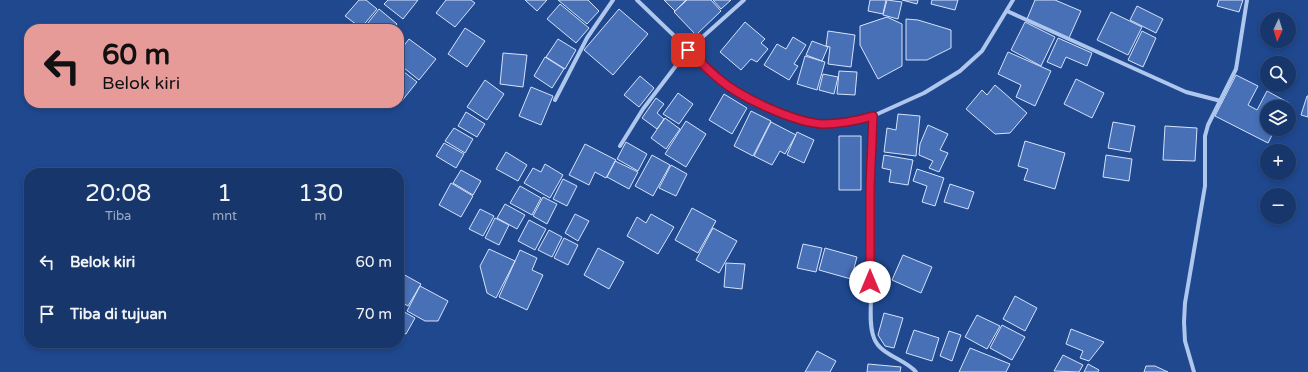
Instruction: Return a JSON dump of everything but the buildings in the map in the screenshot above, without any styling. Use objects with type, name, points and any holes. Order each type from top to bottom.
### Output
[{"type":"street","points":[[555,100],[587,38],[613,0]]},
{"type":"street","points":[[637,0],[720,80],[747,98],[798,119],[820,124],[841,124],[873,116],[924,93],[960,71],[982,51],[1014,0]]},
{"type":"street","points":[[620,146],[643,109],[688,50],[744,0]]},
{"type":"street","points":[[1194,372],[1185,340],[1184,322],[1185,303],[1205,186],[1205,136],[1208,125],[1236,69],[1247,0]]},
{"type":"street","points":[[1007,11],[1186,92],[1221,101]]},
{"type":"street","points":[[873,116],[870,188],[870,282],[873,338],[878,346],[911,367],[916,372]]},
{"type":"route","points":[[688,50],[720,80],[747,98],[798,119],[820,124],[841,124],[873,116],[870,188],[870,282]]}]
